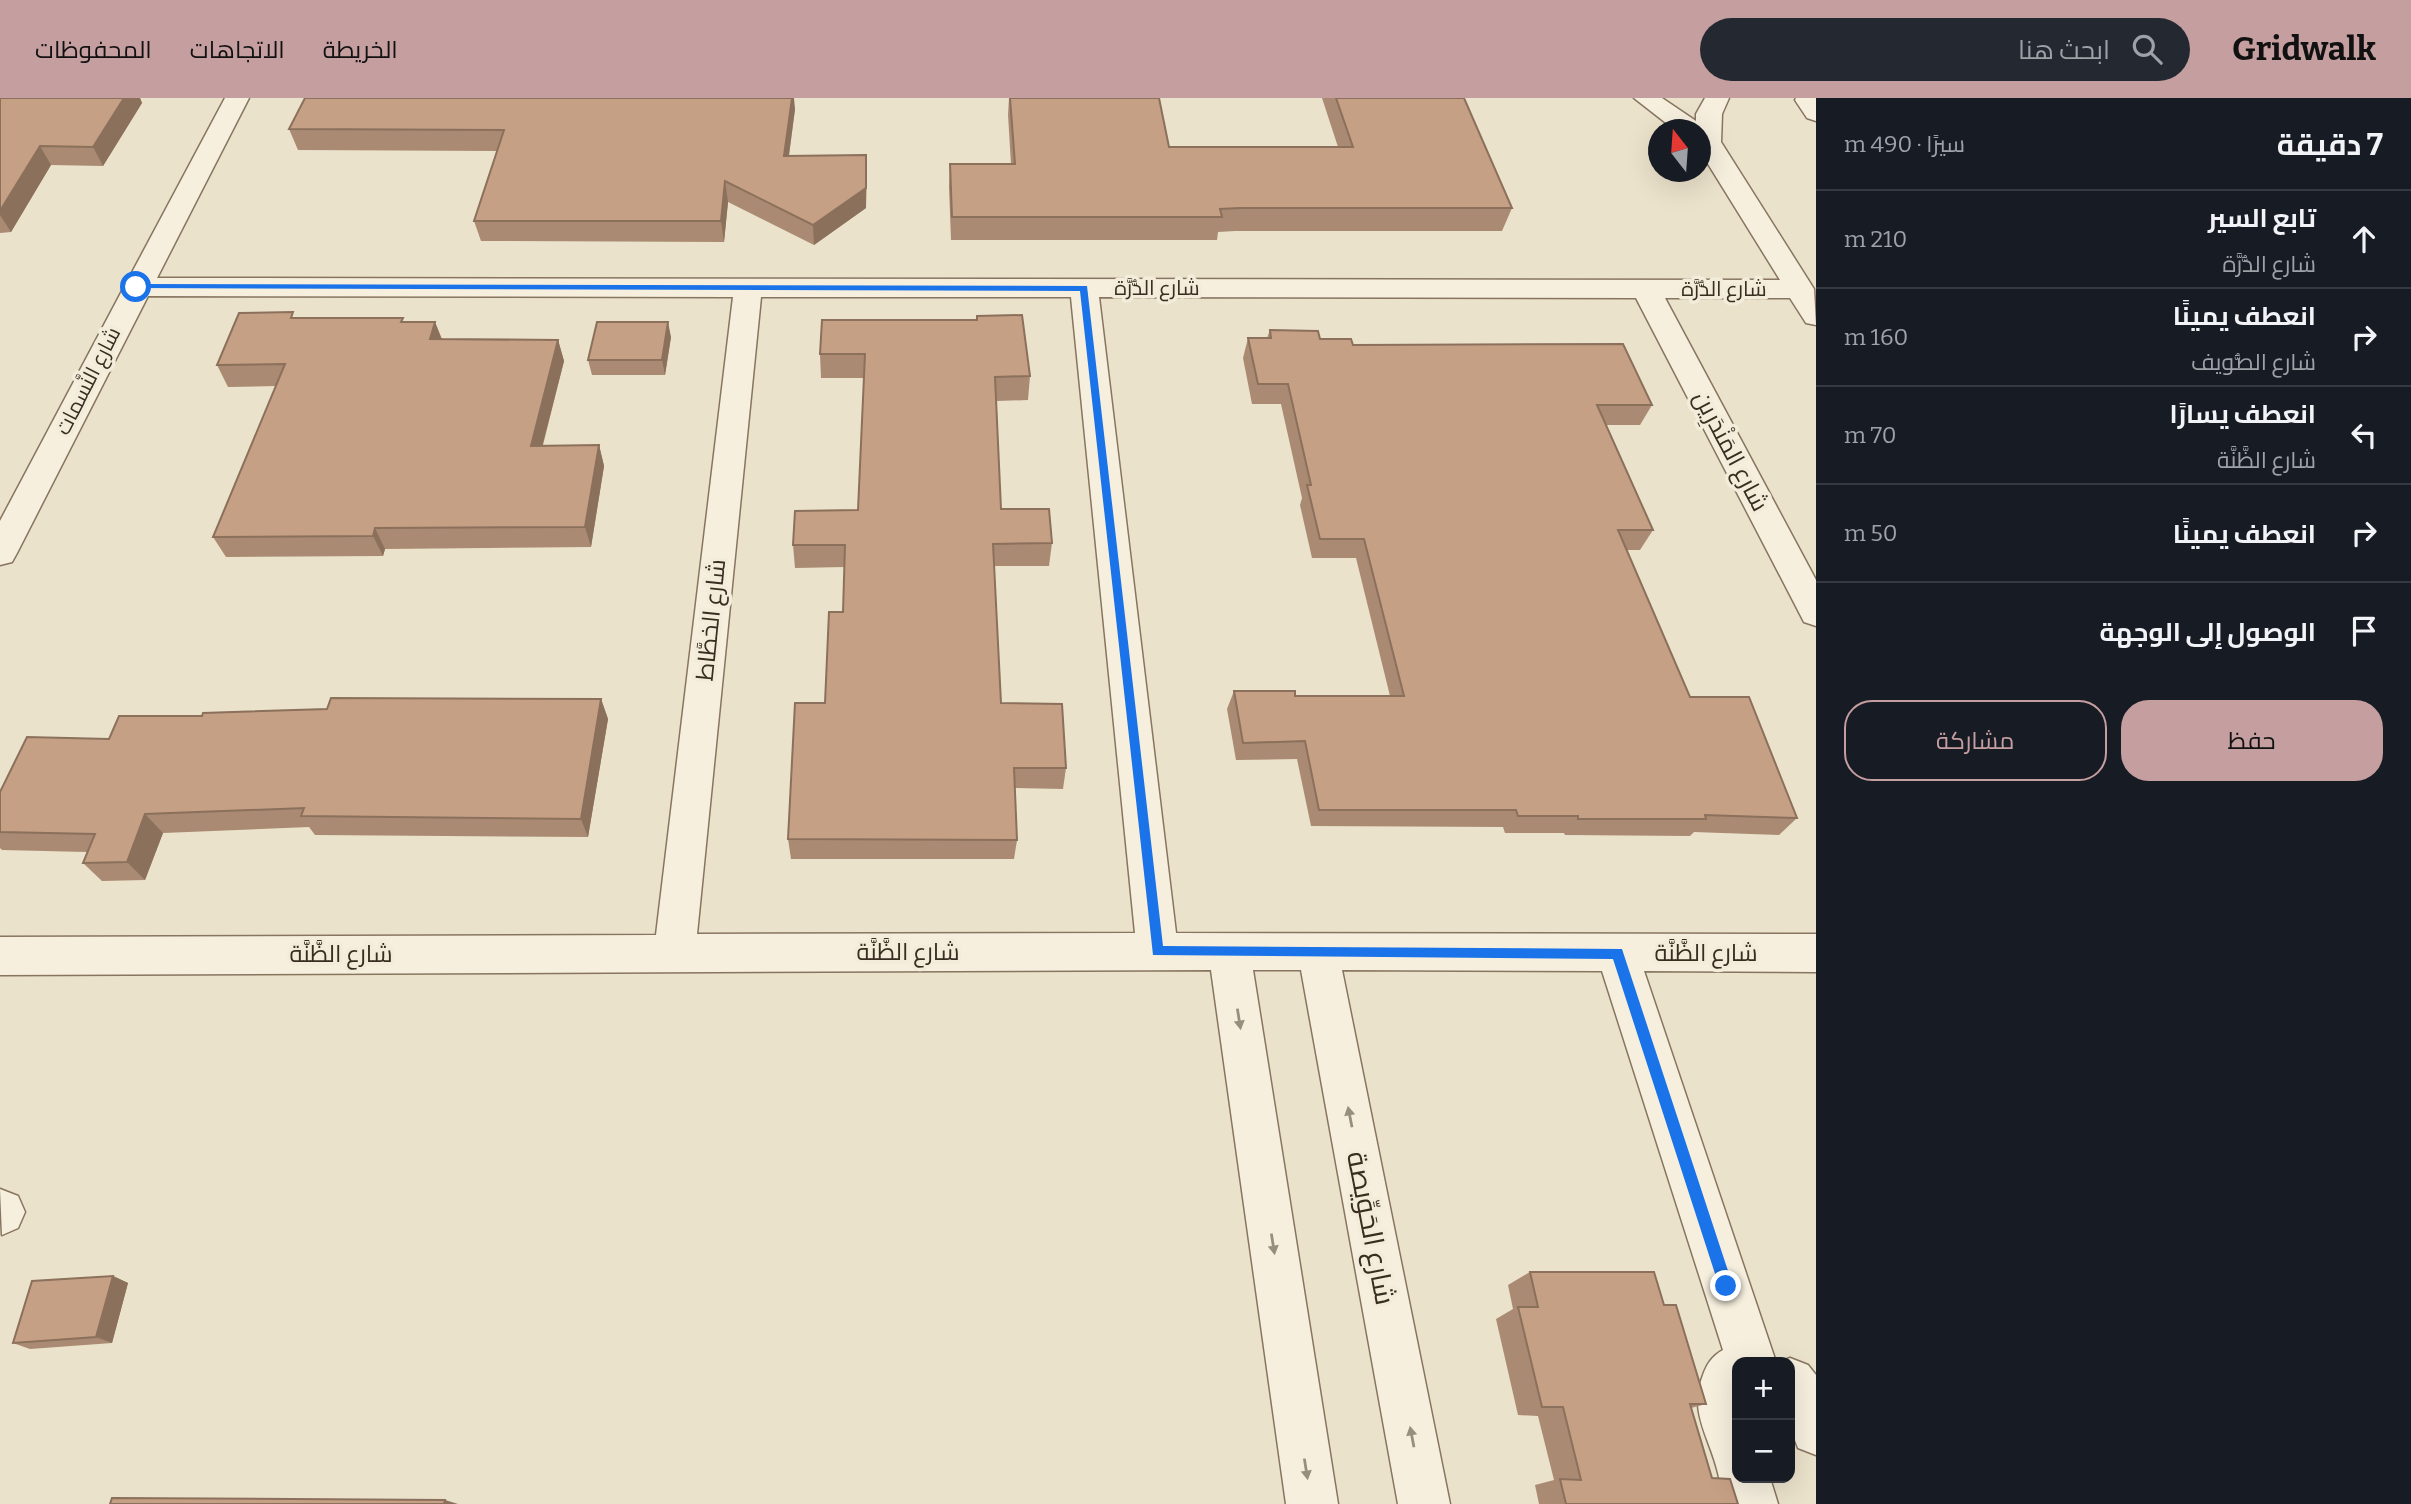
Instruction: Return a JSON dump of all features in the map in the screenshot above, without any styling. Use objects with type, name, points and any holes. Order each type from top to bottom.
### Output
[{"type":"street","name":"شارع النَّسمات","points":[[0,553],[9,516],[237,98]]},
{"type":"street","points":[[1646,98],[1676,119]]},
{"type":"street","points":[[1707,119],[1717,98]]},
{"type":"street","points":[[1711,153],[1816,316]]},
{"type":"street","name":"شارع الدُّرَّة","points":[[136,287],[1800,289]]},
{"type":"street","name":"شارع الخطَّاط","points":[[675,952],[748,288]]},
{"type":"street","points":[[1084,288],[1158,951]]},
{"type":"street","name":"شارع المَنْدَرِين","points":[[1646,289],[1816,613]]},
{"type":"street","name":"شارع الظَّنَّة","points":[[0,956],[1158,951],[1816,953]]},
{"type":"street","points":[[1229,951],[1312,1504]]},
{"type":"street","name":"شارع الحَوِّيصة","points":[[1318,952],[1424,1504]]},
{"type":"street","points":[[1617,953],[1749,1357]]},
{"type":"street","points":[[1732,1372],[1721,1390],[1722,1409],[1732,1441]]},
{"type":"street","points":[[1795,1388],[1809,1410],[1816,1430]]},
{"type":"street","points":[[1746,1483],[1752,1504]]},
{"type":"building","points":[[0,98],[124,98],[93,147],[40,146],[0,211]]},
{"type":"building","points":[[305,98],[792,98],[784,156],[866,155],[866,188],[813,225],[725,181],[721,221],[474,221],[504,130],[289,129]]},
{"type":"building","points":[[1010,98],[1159,98],[1169,147],[1353,147],[1336,98],[1464,98],[1512,208],[1240,208],[1220,209],[1222,217],[952,217],[950,164],[1015,164]]},
{"type":"building","points":[[293,312],[291,318],[403,318],[401,322],[435,322],[430,339],[558,340],[531,446],[599,445],[585,527],[375,528],[373,536],[213,537],[285,364],[217,365],[239,313]]},
{"type":"building","points":[[1022,315],[1030,376],[995,377],[1001,509],[1049,509],[1052,543],[993,544],[1001,703],[1062,704],[1066,768],[1014,768],[1017,840],[788,839],[795,703],[825,703],[829,612],[843,612],[845,545],[793,545],[795,511],[858,510],[865,354],[820,354],[822,320],[977,320],[977,316]]},
{"type":"building","points":[[597,322],[668,322],[662,360],[588,360]]},
{"type":"building","points":[[1270,330],[1318,331],[1320,339],[1351,339],[1353,345],[1623,344],[1652,405],[1597,405],[1653,530],[1618,530],[1690,697],[1749,697],[1797,818],[1705,815],[1706,819],[1578,819],[1578,816],[1518,816],[1516,810],[1319,810],[1305,741],[1243,743],[1234,691],[1295,691],[1295,696],[1404,696],[1364,539],[1320,539],[1307,485],[1311,485],[1288,384],[1258,384],[1248,338],[1271,338]]},
{"type":"building","points":[[331,698],[601,699],[581,819],[301,816],[304,808],[145,814],[127,862],[83,863],[95,834],[0,832],[0,792],[27,737],[109,739],[119,716],[202,716],[203,713],[327,709]]},
{"type":"building","points":[[1530,1272],[1654,1272],[1664,1305],[1676,1305],[1706,1404],[1690,1404],[1712,1478],[1730,1479],[1738,1504],[1566,1504],[1560,1479],[1581,1480],[1563,1407],[1542,1407],[1518,1307],[1538,1307]]},
{"type":"building","points":[[113,1276],[96,1337],[13,1343],[32,1281]]},
{"type":"building","points":[[112,1498],[445,1500],[444,1504],[110,1504]]},
{"type":"route","points":[[136,287],[1084,288],[1158,951],[1617,953],[1726,1286]]}]
